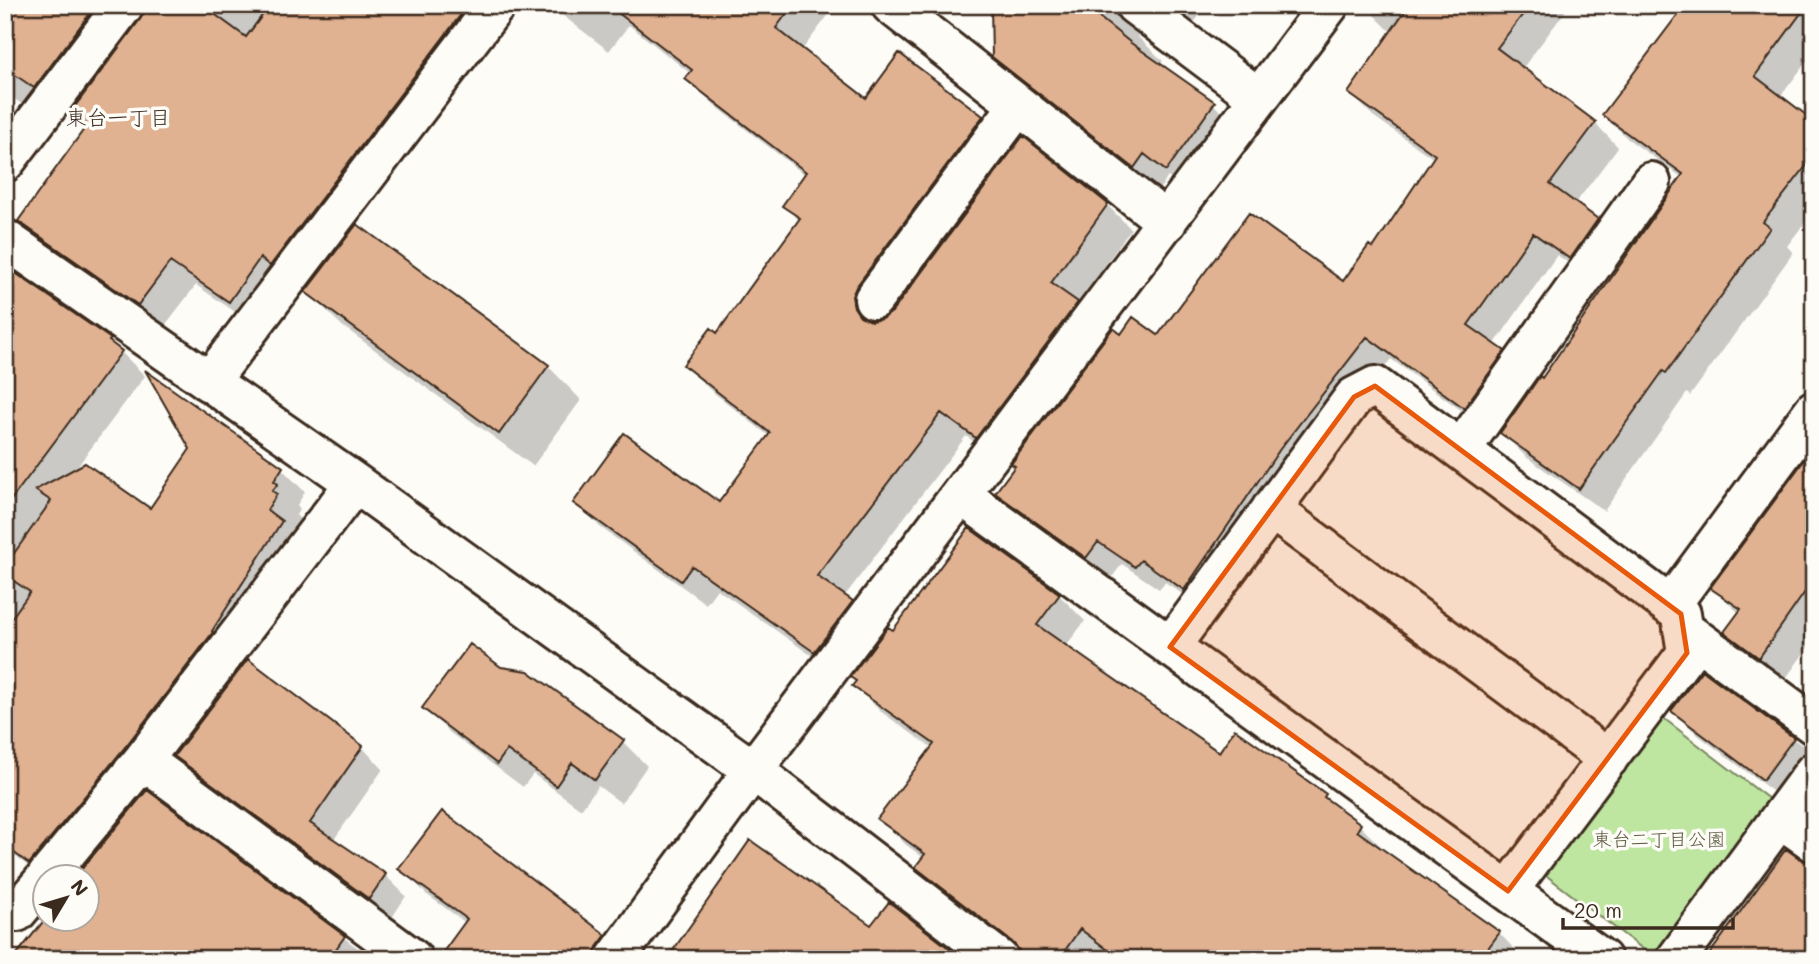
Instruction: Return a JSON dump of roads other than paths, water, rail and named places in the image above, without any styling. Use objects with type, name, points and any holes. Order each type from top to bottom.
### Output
[{"type":"street","points":[[5,162],[124,5]]},
{"type":"street","points":[[209,383],[496,5]]},
{"type":"street","points":[[891,5],[1167,222]]},
{"type":"street","points":[[1135,5],[1259,98]]},
{"type":"street","points":[[615,959],[753,770],[1329,5]]},
{"type":"street","points":[[874,299],[1018,106]]},
{"type":"street","points":[[1461,450],[1651,182]]},
{"type":"street","points":[[5,239],[355,483],[753,770],[999,959]]},
{"type":"street","points":[[1170,647],[1354,397],[1375,386],[1814,725]]},
{"type":"street","points":[[1508,891],[1687,653],[1677,617],[1814,410]]},
{"type":"street","points":[[58,862],[143,760],[355,483]]},
{"type":"street","points":[[961,495],[1602,959]]},
{"type":"street","points":[[1271,509],[1608,759]]},
{"type":"street","points":[[143,760],[413,959]]},
{"type":"street","points":[[1676,959],[1814,772]]},
{"type":"street","points":[[1780,818],[1814,842]]},
{"type":"street","points":[[17,912],[32,894]]},
{"type":"district","name":"東台一丁目","points":[[118,116]]},
{"type":"park label","name":"東台二丁目公園","points":[[1659,838]]}]
